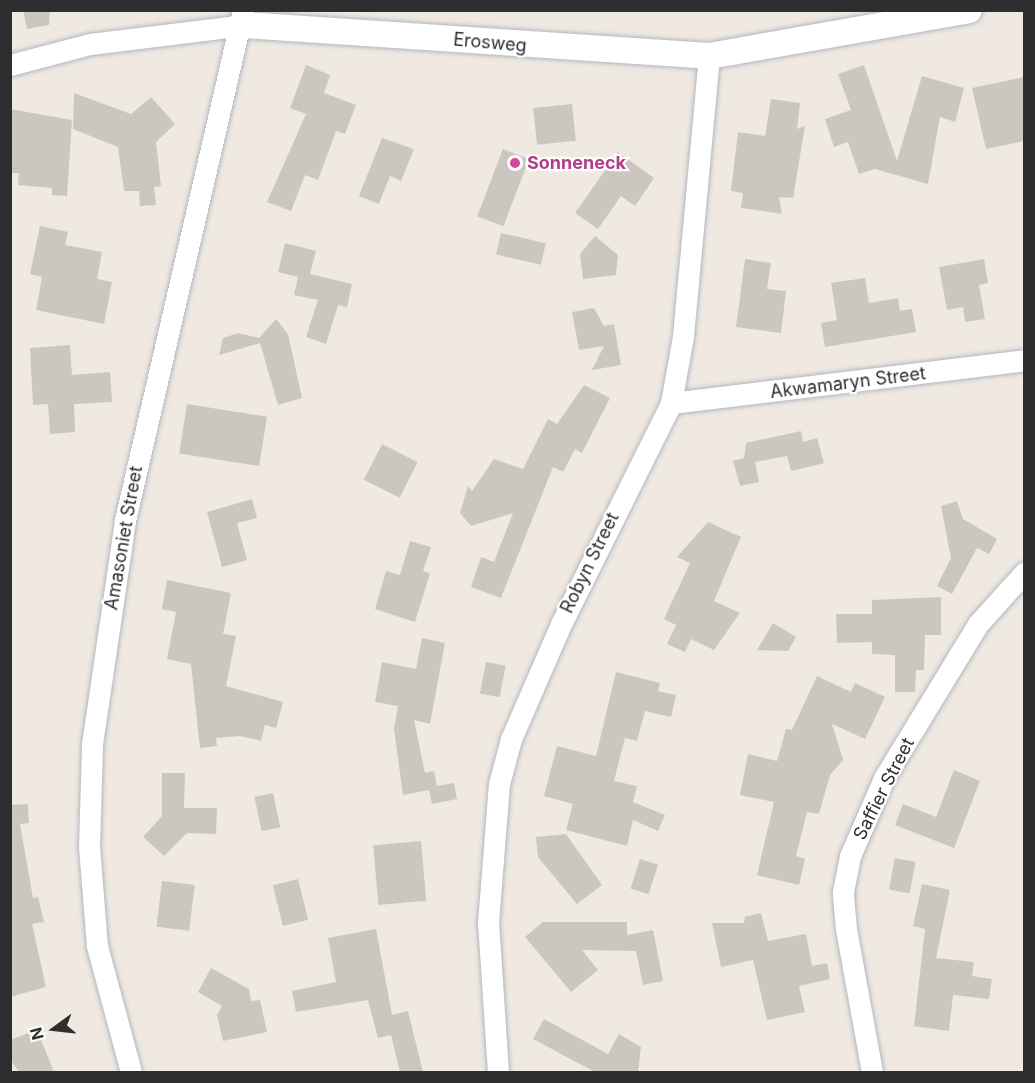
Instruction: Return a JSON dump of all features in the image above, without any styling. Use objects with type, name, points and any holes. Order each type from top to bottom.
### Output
[{"type":"street","name":"Erosweg","points":[[10,64],[90,44],[243,18],[709,56],[969,10]]},
{"type":"street","name":"Amasoniet Street","points":[[131,1072],[97,946],[89,848],[92,744],[125,520],[181,263],[243,18]]},
{"type":"street","name":"Robyn Street","points":[[498,1072],[488,923],[499,784],[511,739],[561,624],[670,403],[683,336],[709,56]]},
{"type":"street","name":"Akwamaryn Street","points":[[670,403],[1024,360]]},
{"type":"street","name":"Saffier Street","points":[[872,1072],[846,929],[843,892],[850,856],[884,778],[978,624],[1024,573]]},
{"type":"building","points":[[23,10],[50,10],[49,25],[27,29]]},
{"type":"building","points":[[306,65],[330,75],[324,93],[356,105],[345,134],[336,131],[318,180],[305,175],[291,211],[267,202],[306,114],[290,108]]},
{"type":"building","points":[[864,65],[897,161],[922,76],[964,88],[955,122],[940,117],[928,184],[875,169],[859,174],[848,142],[834,147],[825,119],[851,110],[838,74]]},
{"type":"building","points":[[1024,77],[1024,141],[986,149],[972,88]]},
{"type":"building","points":[[74,93],[131,114],[151,97],[175,124],[156,142],[161,186],[154,187],[156,205],[140,206],[139,191],[124,191],[118,147],[73,129]]},
{"type":"building","points":[[771,99],[800,103],[797,129],[805,126],[793,198],[779,197],[782,214],[741,208],[743,193],[731,191],[738,132],[765,136]]},
{"type":"building","points":[[572,104],[576,141],[537,145],[533,108]]},
{"type":"building","points":[[10,109],[72,120],[67,196],[52,195],[52,188],[18,185],[19,173],[10,173]]},
{"type":"building","points":[[382,138],[414,149],[401,181],[390,176],[379,204],[359,196]]},
{"type":"building","points":[[503,149],[529,159],[503,226],[477,216]]},
{"type":"building","points":[[618,152],[654,178],[635,206],[621,196],[598,229],[575,213]]},
{"type":"building","points":[[40,226],[68,232],[65,245],[102,252],[97,279],[112,282],[104,324],[36,310],[42,277],[30,274]]},
{"type":"building","points":[[501,233],[546,243],[541,265],[496,254]]},
{"type":"building","points":[[595,236],[618,255],[616,275],[583,279],[580,254]]},
{"type":"building","points":[[285,243],[316,251],[310,274],[352,284],[347,307],[338,305],[326,344],[306,337],[318,300],[294,295],[298,277],[278,272]]},
{"type":"building","points":[[745,259],[771,263],[767,289],[786,291],[781,333],[736,327]]},
{"type":"building","points":[[984,259],[988,283],[979,285],[985,319],[965,322],[963,307],[947,310],[939,267]]},
{"type":"building","points":[[865,278],[869,303],[898,298],[900,311],[912,309],[916,332],[825,347],[821,323],[837,320],[831,283]]},
{"type":"building","points":[[594,308],[604,326],[614,324],[621,365],[592,370],[604,346],[579,350],[572,312]]},
{"type":"building","points":[[276,319],[288,334],[302,398],[278,405],[260,343],[219,355],[223,338],[238,333],[259,338]]},
{"type":"building","points":[[70,345],[72,375],[110,372],[112,402],[74,404],[75,432],[50,434],[48,404],[33,405],[30,348]]},
{"type":"building","points":[[584,385],[610,398],[582,453],[575,449],[563,472],[553,467],[501,598],[471,587],[481,557],[494,562],[513,513],[471,526],[460,513],[468,486],[472,491],[494,459],[523,469],[548,419],[557,424]]},
{"type":"building","points":[[187,404],[267,417],[259,466],[179,453]]},
{"type":"building","points":[[801,431],[803,442],[817,438],[824,463],[791,471],[787,456],[755,462],[759,482],[740,486],[733,461],[744,458],[746,443]]},
{"type":"building","points":[[382,444],[418,462],[399,498],[364,480]]},
{"type":"building","points":[[252,499],[257,518],[237,523],[247,560],[222,567],[207,512]]},
{"type":"building","points":[[957,501],[963,519],[997,539],[989,554],[977,548],[952,594],[937,586],[951,558],[941,506]]},
{"type":"building","points":[[708,522],[741,537],[714,601],[740,613],[714,650],[691,639],[685,652],[667,644],[676,625],[664,619],[690,563],[677,557]]},
{"type":"building","points":[[410,541],[431,547],[423,571],[430,573],[415,622],[375,609],[386,571],[400,575]]},
{"type":"building","points":[[167,580],[231,593],[223,634],[236,636],[226,686],[283,702],[276,728],[265,725],[261,741],[240,736],[216,738],[217,746],[200,748],[191,664],[167,659],[176,612],[162,609]]},
{"type":"building","points":[[941,597],[941,635],[925,635],[924,670],[916,670],[915,692],[895,692],[895,655],[872,654],[872,642],[837,643],[836,614],[872,614],[872,600]]},
{"type":"building","points":[[773,623],[796,637],[788,651],[757,650]]},
{"type":"building","points":[[422,638],[445,643],[430,724],[414,720],[425,773],[434,771],[437,786],[454,783],[457,799],[432,804],[429,790],[403,795],[394,729],[398,706],[375,702],[382,662],[416,669]]},
{"type":"building","points":[[486,662],[506,666],[500,697],[480,693]]},
{"type":"building","points":[[616,672],[660,683],[658,691],[676,695],[671,717],[645,711],[637,741],[625,738],[614,781],[637,786],[633,802],[665,815],[658,831],[633,820],[627,846],[566,830],[573,804],[544,796],[557,746],[596,756]]},
{"type":"building","points":[[817,676],[851,692],[855,683],[885,697],[865,739],[832,724],[843,760],[830,775],[819,814],[807,812],[796,856],[805,859],[799,885],[757,875],[774,802],[740,795],[748,754],[777,761],[786,729],[792,730]]},
{"type":"building","points":[[954,770],[980,781],[954,848],[895,825],[903,804],[936,817]]},
{"type":"building","points":[[162,773],[185,773],[184,808],[217,808],[216,834],[187,833],[164,856],[143,837],[162,816]]},
{"type":"building","points":[[273,793],[280,827],[262,831],[254,797]]},
{"type":"building","points":[[28,804],[29,823],[20,824],[33,898],[38,897],[44,922],[32,924],[46,987],[10,997],[10,805]]},
{"type":"building","points":[[566,834],[602,885],[577,904],[538,857],[536,837]]},
{"type":"building","points":[[421,841],[426,901],[378,905],[373,845]]},
{"type":"building","points":[[895,858],[916,862],[910,893],[889,889]]},
{"type":"building","points":[[640,859],[658,865],[648,894],[630,888]]},
{"type":"building","points":[[298,879],[308,920],[283,926],[273,885]]},
{"type":"building","points":[[162,881],[195,885],[189,931],[156,927]]},
{"type":"building","points":[[922,884],[950,890],[936,958],[974,962],[972,976],[992,979],[989,999],[953,995],[949,1031],[914,1026],[925,929],[913,926]]},
{"type":"building","points":[[761,913],[768,941],[806,934],[812,966],[827,963],[830,979],[799,986],[805,1012],[767,1020],[753,960],[721,967],[712,923],[744,923],[745,917]]},
{"type":"building","points":[[543,922],[627,922],[627,935],[653,930],[663,981],[643,985],[636,951],[582,950],[598,970],[571,992],[525,937]]},
{"type":"building","points":[[376,929],[392,1015],[408,1011],[423,1072],[400,1072],[391,1035],[378,1038],[368,1000],[296,1012],[292,991],[336,982],[328,938]]},
{"type":"building","points":[[211,968],[249,989],[251,1001],[260,1000],[267,1032],[223,1041],[217,1015],[222,1006],[198,992]]},
{"type":"building","points":[[544,1019],[608,1054],[619,1034],[641,1047],[638,1072],[595,1072],[533,1039]]},
{"type":"building","points":[[37,1030],[54,1072],[19,1072],[10,1059],[10,1040]]},
{"type":"place","name":"Sonneneck","points":[[515,163]]}]
